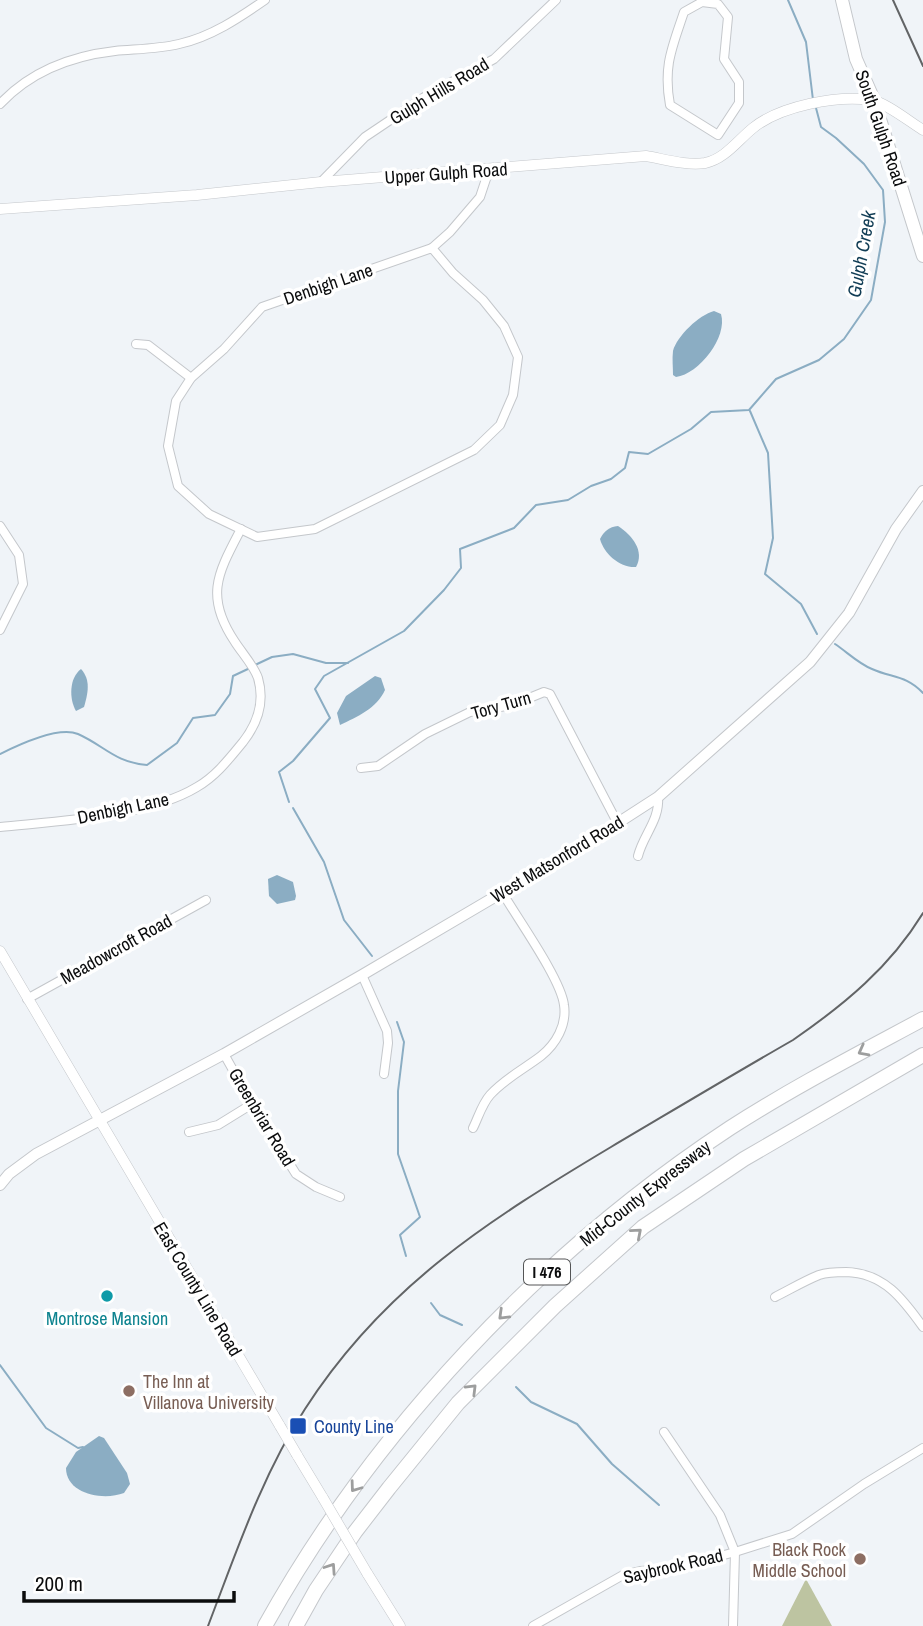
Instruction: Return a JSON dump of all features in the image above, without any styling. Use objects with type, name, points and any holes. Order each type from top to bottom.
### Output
[{"type":"highway","name":"Mid-County Expressway","points":[[265,1626],[340,1508],[393,1436],[461,1358],[564,1257],[661,1179],[728,1130],[787,1092],[923,1019]]},
{"type":"highway","name":"Mid-County Expressway","points":[[296,1626],[329,1570],[388,1488],[458,1403],[555,1306],[642,1227],[744,1159],[923,1055]]},
{"type":"main road","name":"South Gulph Road","points":[[842,0],[856,59],[874,100],[923,256]]},
{"type":"main road","name":"West Matsonford Road","points":[[0,1185],[9,1174],[36,1154],[224,1054],[362,975],[618,824],[658,797],[810,662],[844,619],[896,529],[923,491]]},
{"type":"street","points":[[0,104],[26,81],[54,64],[112,51],[186,43],[212,33],[265,0]]},
{"type":"street","name":"Gulph Hills Road","points":[[321,182],[365,137],[426,96],[494,59],[556,0]]},
{"type":"street","points":[[718,135],[739,103],[739,82],[724,59],[728,17],[718,4],[702,2],[684,12],[669,57],[666,80],[670,104],[718,135],[727,151]]},
{"type":"street","points":[[874,100],[923,130]]},
{"type":"street","name":"Upper Gulph Road","points":[[0,209],[197,195],[321,182],[646,156],[677,162],[702,163],[715,160],[755,126],[789,108],[874,100]]},
{"type":"street","name":"Denbigh Lane","points":[[432,248],[453,273],[483,300],[504,327],[518,357],[513,394],[500,425],[474,450],[314,529],[257,537],[209,514],[178,486],[168,446],[176,401],[191,378],[224,349],[262,307],[432,248],[450,232],[480,197],[489,170]]},
{"type":"street","points":[[136,344],[148,345],[191,378]]},
{"type":"street","points":[[0,526],[19,555],[23,584],[0,630]]},
{"type":"street","name":"Denbigh Lane","points":[[0,827],[88,818],[167,802],[197,787],[218,772],[252,731],[259,715],[261,692],[257,676],[226,629],[219,611],[217,589],[218,573],[241,529]]},
{"type":"street","name":"Tory Turn","points":[[361,768],[378,766],[425,734],[470,712],[512,705],[544,692],[550,694],[618,824]]},
{"type":"street","points":[[638,856],[644,838],[656,819],[658,797]]},
{"type":"street","points":[[473,1129],[488,1097],[543,1054],[559,1037],[565,1005],[559,986],[502,892]]},
{"type":"street","name":"Meadowcroft Road","points":[[27,999],[206,900]]},
{"type":"street","name":"East County Line Road","points":[[0,951],[400,1626]]},
{"type":"street","points":[[362,975],[387,1031],[384,1074]]},
{"type":"street","name":"Greenbriar Road","points":[[224,1054],[296,1174],[316,1187],[340,1197]]},
{"type":"street","points":[[189,1132],[218,1125],[252,1104]]},
{"type":"street","points":[[775,1297],[821,1274],[855,1272],[886,1284],[906,1303],[923,1327]]},
{"type":"street","points":[[664,1432],[720,1515],[735,1552],[733,1626]]},
{"type":"street","name":"Saybrook Road","points":[[533,1626],[623,1575],[673,1569],[792,1534],[923,1448]]},
{"type":"green space","points":[[806,1579],[832,1626],[782,1626]]},
{"type":"water","points":[[714,311],[721,314],[722,323],[716,343],[694,369],[676,377],[673,375],[675,345],[695,321]]},
{"type":"water","points":[[618,526],[636,544],[639,555],[636,567],[619,563],[602,545],[600,539],[603,534],[609,528]]},
{"type":"water","points":[[81,669],[86,678],[87,692],[84,707],[76,711],[71,689],[74,678]]},
{"type":"water","points":[[375,676],[381,678],[385,690],[377,702],[340,725],[337,713],[346,696]]},
{"type":"water","points":[[277,875],[293,882],[295,900],[277,904],[269,896],[268,879]]},
{"type":"water","points":[[99,1436],[104,1438],[127,1473],[130,1484],[124,1493],[106,1496],[87,1493],[72,1484],[68,1477],[66,1468],[76,1452]]},
{"type":"waterway","name":"Gulph Creek","points":[[788,0],[806,42],[813,100]]},
{"type":"waterway","name":"Gulph Creek","points":[[289,802],[279,772],[293,761],[330,718],[315,689],[324,676],[404,631],[444,590],[461,568],[460,549],[514,528],[536,505],[568,500],[591,486],[611,479],[625,468],[629,452],[648,454],[691,429],[711,412],[749,410],[776,379],[819,360],[844,339],[871,300],[885,222],[883,190],[864,164],[821,127],[816,108]]},
{"type":"waterway","points":[[750,411],[768,453],[773,538],[765,574],[801,604],[817,634]]},
{"type":"waterway","points":[[835,644],[867,667],[905,680],[923,693]]},
{"type":"waterway","name":"Gulph Creek","points":[[255,665],[272,657],[293,654],[326,663],[348,663]]},
{"type":"waterway","name":"Gulph Creek","points":[[0,754],[50,734],[70,732],[126,761],[147,765],[177,743],[193,718],[215,715],[230,694],[233,676],[250,668]]},
{"type":"waterway","points":[[293,808],[324,862],[344,920],[372,956]]},
{"type":"waterway","points":[[397,1022],[404,1042],[398,1091],[398,1154],[420,1217],[400,1235],[406,1256]]},
{"type":"waterway","points":[[431,1303],[440,1315],[462,1325]]},
{"type":"waterway","points":[[0,1365],[46,1428],[78,1448],[83,1447]]},
{"type":"waterway","points":[[516,1387],[531,1402],[577,1424],[612,1464],[659,1505]]},
{"type":"tram line","points":[[893,0],[923,66]]},
{"type":"tram line","points":[[208,1626],[251,1515],[290,1434],[336,1365],[404,1291],[442,1259],[523,1201],[793,1040],[865,983],[896,951],[923,913]]},
{"type":"place","name":"Montrose Mansion","points":[[107,1296]]},
{"type":"place","name":"The Inn at Villanova University","points":[[129,1391]]},
{"type":"place","name":"County Line","points":[[298,1426]]},
{"type":"place","name":"Black Rock Middle School","points":[[860,1559]]}]
